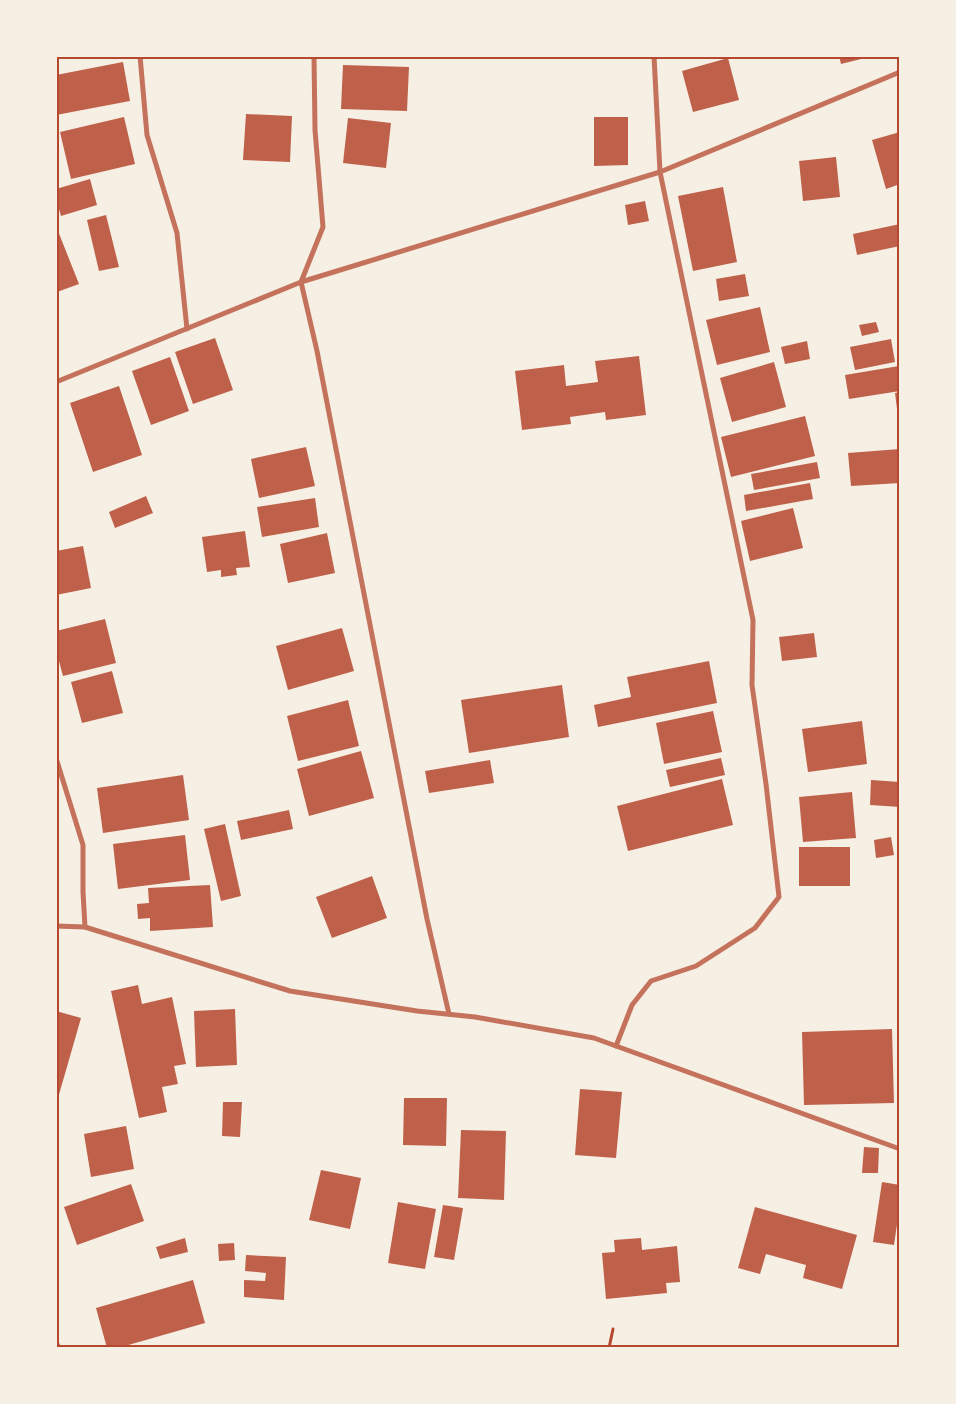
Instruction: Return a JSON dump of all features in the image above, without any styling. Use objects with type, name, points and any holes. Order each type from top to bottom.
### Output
[{"type":"street","points":[[140,56],[147,135],[177,233],[187,329]]},
{"type":"street","points":[[314,56],[315,130],[323,226],[301,282],[427,920],[449,1014]]},
{"type":"street","points":[[616,1046],[632,1005],[651,981],[696,966],[755,928],[779,897],[752,685],[753,620],[660,172],[654,56]]},
{"type":"street","points":[[56,382],[301,282],[660,172],[900,72]]},
{"type":"street","points":[[56,758],[83,845],[85,927]]},
{"type":"street","points":[[56,926],[85,927],[290,991],[417,1011],[449,1014],[594,1038],[900,1149]]},
{"type":"street","points":[[56,1342],[59,1348]]},
{"type":"path","points":[[609,1348],[613,1329]]},
{"type":"building","points":[[839,56],[869,56],[869,57],[841,64]]},
{"type":"building","points":[[728,58],[739,100],[693,112],[682,71]]},
{"type":"building","points":[[123,62],[130,101],[56,115],[56,75]]},
{"type":"building","points":[[343,65],[409,67],[407,111],[341,109]]},
{"type":"building","points":[[246,114],[292,116],[290,162],[243,160]]},
{"type":"building","points":[[124,117],[135,164],[71,179],[60,132]]},
{"type":"building","points":[[594,117],[628,117],[628,165],[594,166]]},
{"type":"building","points":[[348,118],[391,123],[386,168],[343,163]]},
{"type":"building","points":[[900,132],[900,184],[886,189],[872,140]]},
{"type":"building","points":[[836,157],[840,197],[803,201],[799,161]]},
{"type":"building","points":[[90,179],[97,205],[61,216],[56,199],[56,189]]},
{"type":"building","points":[[723,187],[737,262],[693,271],[678,196]]},
{"type":"building","points":[[645,201],[649,221],[628,225],[625,205]]},
{"type":"building","points":[[106,215],[119,267],[99,271],[87,220]]},
{"type":"building","points":[[900,224],[900,246],[857,255],[853,234]]},
{"type":"building","points":[[58,231],[79,284],[57,292],[56,232]]},
{"type":"building","points":[[745,274],[749,296],[719,301],[716,279]]},
{"type":"building","points":[[760,307],[770,352],[717,365],[706,320]]},
{"type":"building","points":[[876,322],[879,332],[862,336],[859,325]]},
{"type":"building","points":[[215,338],[233,390],[193,404],[175,352]]},
{"type":"building","points":[[891,339],[895,362],[855,370],[850,347]]},
{"type":"building","points":[[807,341],[810,359],[785,364],[781,347]]},
{"type":"building","points":[[639,356],[646,415],[606,420],[605,412],[570,417],[571,424],[522,430],[515,371],[564,365],[566,386],[598,382],[595,361]]},
{"type":"building","points":[[170,357],[189,411],[151,425],[132,371]]},
{"type":"building","points":[[774,362],[786,407],[732,422],[720,378]]},
{"type":"building","points":[[899,366],[900,391],[849,399],[845,375]]},
{"type":"building","points":[[119,386],[142,455],[93,472],[70,403]]},
{"type":"building","points":[[900,392],[900,425],[899,425],[895,393]]},
{"type":"building","points":[[805,416],[815,456],[731,477],[721,437]]},
{"type":"building","points":[[306,447],[315,486],[259,498],[251,459]]},
{"type":"building","points":[[900,449],[900,483],[851,486],[848,453]]},
{"type":"building","points":[[817,462],[820,478],[754,490],[751,474]]},
{"type":"building","points":[[810,483],[813,499],[746,511],[744,495]]},
{"type":"building","points":[[146,496],[153,513],[115,528],[109,512]]},
{"type":"building","points":[[315,498],[319,527],[262,537],[257,507]]},
{"type":"building","points":[[793,508],[803,548],[750,561],[741,521]]},
{"type":"building","points":[[245,531],[250,567],[236,568],[237,575],[221,577],[221,570],[207,572],[202,537]]},
{"type":"building","points":[[327,533],[335,573],[288,583],[280,544]]},
{"type":"building","points":[[83,546],[91,588],[56,595],[56,551]]},
{"type":"building","points":[[105,619],[116,663],[63,676],[56,650],[56,631]]},
{"type":"building","points":[[342,628],[354,671],[288,690],[276,646]]},
{"type":"building","points":[[814,633],[817,657],[782,661],[779,637]]},
{"type":"building","points":[[709,661],[717,703],[598,727],[594,705],[631,697],[627,677]]},
{"type":"building","points":[[112,671],[123,713],[82,723],[71,682]]},
{"type":"building","points":[[562,685],[569,737],[469,753],[461,700]]},
{"type":"building","points":[[348,700],[359,746],[298,761],[287,716]]},
{"type":"building","points":[[713,711],[722,752],[664,764],[656,723]]},
{"type":"building","points":[[862,721],[867,764],[808,772],[802,729]]},
{"type":"building","points":[[361,751],[374,798],[309,816],[297,769]]},
{"type":"building","points":[[721,758],[725,775],[670,787],[666,770]]},
{"type":"building","points":[[490,760],[494,783],[429,793],[425,771]]},
{"type":"building","points":[[183,775],[189,820],[103,833],[97,788]]},
{"type":"building","points":[[722,779],[733,825],[628,851],[617,806]]},
{"type":"building","points":[[871,780],[900,782],[900,807],[870,805]]},
{"type":"building","points":[[852,792],[856,838],[803,842],[799,797]]},
{"type":"building","points":[[289,810],[293,829],[241,840],[237,821]]},
{"type":"building","points":[[225,824],[241,896],[221,901],[204,829]]},
{"type":"building","points":[[185,835],[190,880],[118,889],[113,844]]},
{"type":"building","points":[[891,837],[894,855],[876,858],[874,840]]},
{"type":"building","points":[[799,847],[850,847],[850,886],[799,886]]},
{"type":"building","points":[[372,876],[387,918],[332,938],[316,897]]},
{"type":"building","points":[[210,885],[213,927],[150,931],[150,918],[138,919],[137,904],[149,903],[148,888]]},
{"type":"building","points":[[138,985],[142,1004],[172,997],[186,1064],[174,1066],[178,1084],[162,1087],[167,1112],[139,1118],[111,991]]},
{"type":"building","points":[[235,1009],[237,1065],[196,1067],[194,1011]]},
{"type":"building","points":[[56,1011],[81,1018],[58,1098],[56,1097]]},
{"type":"building","points":[[892,1029],[894,1103],[804,1105],[802,1032]]},
{"type":"building","points":[[580,1089],[622,1092],[616,1158],[575,1155]]},
{"type":"building","points":[[404,1098],[447,1098],[446,1146],[403,1145]]},
{"type":"building","points":[[223,1102],[242,1102],[240,1137],[222,1136]]},
{"type":"building","points":[[126,1126],[134,1169],[91,1177],[84,1134]]},
{"type":"building","points":[[461,1130],[506,1131],[504,1200],[458,1198]]},
{"type":"building","points":[[864,1147],[879,1148],[878,1173],[862,1173]]},
{"type":"building","points":[[321,1170],[361,1178],[350,1229],[309,1220]]},
{"type":"building","points":[[882,1182],[900,1185],[900,1204],[894,1245],[873,1242]]},
{"type":"building","points":[[131,1184],[144,1221],[77,1245],[64,1207]]},
{"type":"building","points":[[398,1202],[436,1209],[425,1269],[388,1263]]},
{"type":"building","points":[[443,1205],[463,1208],[454,1260],[434,1257]]},
{"type":"building","points":[[755,1207],[857,1235],[842,1289],[803,1278],[806,1265],[766,1254],[760,1274],[738,1268]]},
{"type":"building","points":[[185,1238],[188,1252],[160,1259],[156,1247]]},
{"type":"building","points":[[641,1238],[642,1250],[677,1246],[680,1282],[666,1283],[667,1293],[606,1299],[602,1253],[615,1252],[614,1240]]},
{"type":"building","points":[[234,1243],[235,1260],[219,1261],[218,1244]]},
{"type":"building","points":[[246,1255],[286,1257],[284,1300],[244,1297],[244,1280],[265,1281],[266,1273],[245,1271]]},
{"type":"building","points":[[193,1280],[205,1323],[118,1348],[107,1348],[96,1308]]}]
